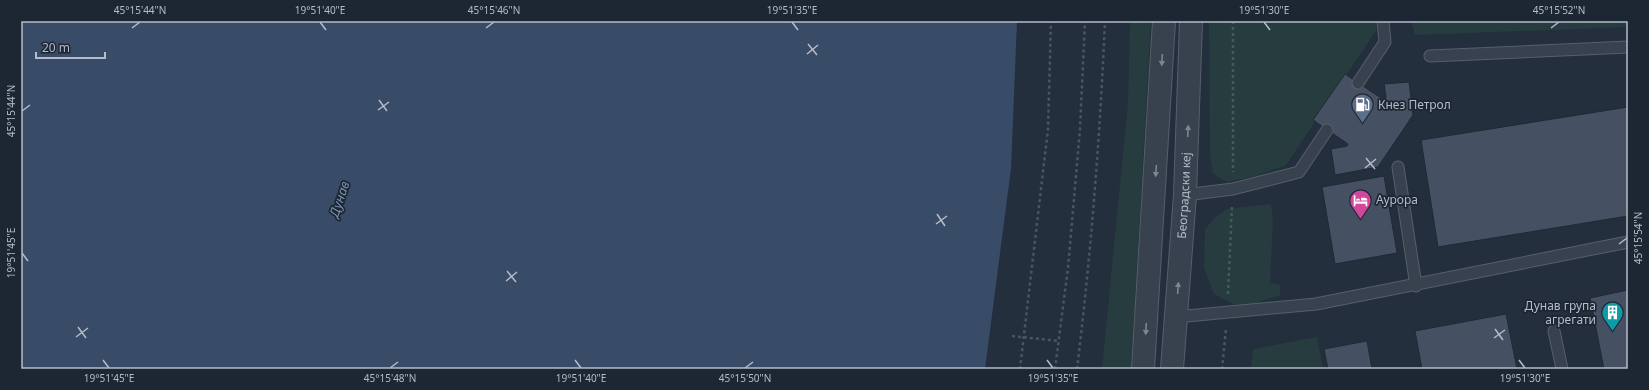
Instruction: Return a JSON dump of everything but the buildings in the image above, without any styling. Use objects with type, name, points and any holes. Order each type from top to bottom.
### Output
[{"type":"street","points":[[1144,369],[1164,21]]},
{"type":"street","name":"Београдски кеј","points":[[1172,369],[1185,196],[1191,21]]},
{"type":"lane","points":[[1358,83],[1385,42],[1383,21]]},
{"type":"lane","points":[[1430,56],[1628,47]]},
{"type":"lane","points":[[1185,196],[1233,189],[1299,172],[1327,130]]},
{"type":"lane","points":[[1398,167],[1416,286]]},
{"type":"lane","points":[[1176,318],[1316,304],[1416,286],[1628,242]]},
{"type":"lane","points":[[1554,331],[1562,369]]},
{"type":"path","points":[[1020,369],[1025,337],[1048,129],[1051,21]]},
{"type":"path","points":[[1055,369],[1068,268],[1080,136],[1085,21]]},
{"type":"path","points":[[1077,369],[1091,247],[1100,133],[1105,21]]},
{"type":"path","points":[[1012,336],[1059,341]]},
{"type":"green space","points":[[1130,21],[1151,21],[1131,369],[1102,369],[1128,103]]},
{"type":"green space","points":[[1209,21],[1376,21],[1377,29],[1286,165],[1252,177],[1226,182],[1213,173],[1210,154]]},
{"type":"green space","points":[[1411,21],[1628,21],[1628,27],[1415,35]]},
{"type":"green space","points":[[1271,204],[1273,220],[1270,283],[1280,285],[1280,295],[1252,304],[1235,305],[1214,294],[1204,268],[1205,230],[1214,218],[1227,209]]},
{"type":"green space","points":[[1317,337],[1323,369],[1251,369],[1253,349]]},
{"type":"water","name":"Дунав","points":[[21,21],[1017,21],[1011,168],[985,369],[21,369]]},
{"type":"place","name":"Кнез Петрол","points":[[1363,124]]},
{"type":"place","name":"Аурора","points":[[1360,220]]},
{"type":"place","name":"Дунав група агрегати","points":[[1612,332]]}]
